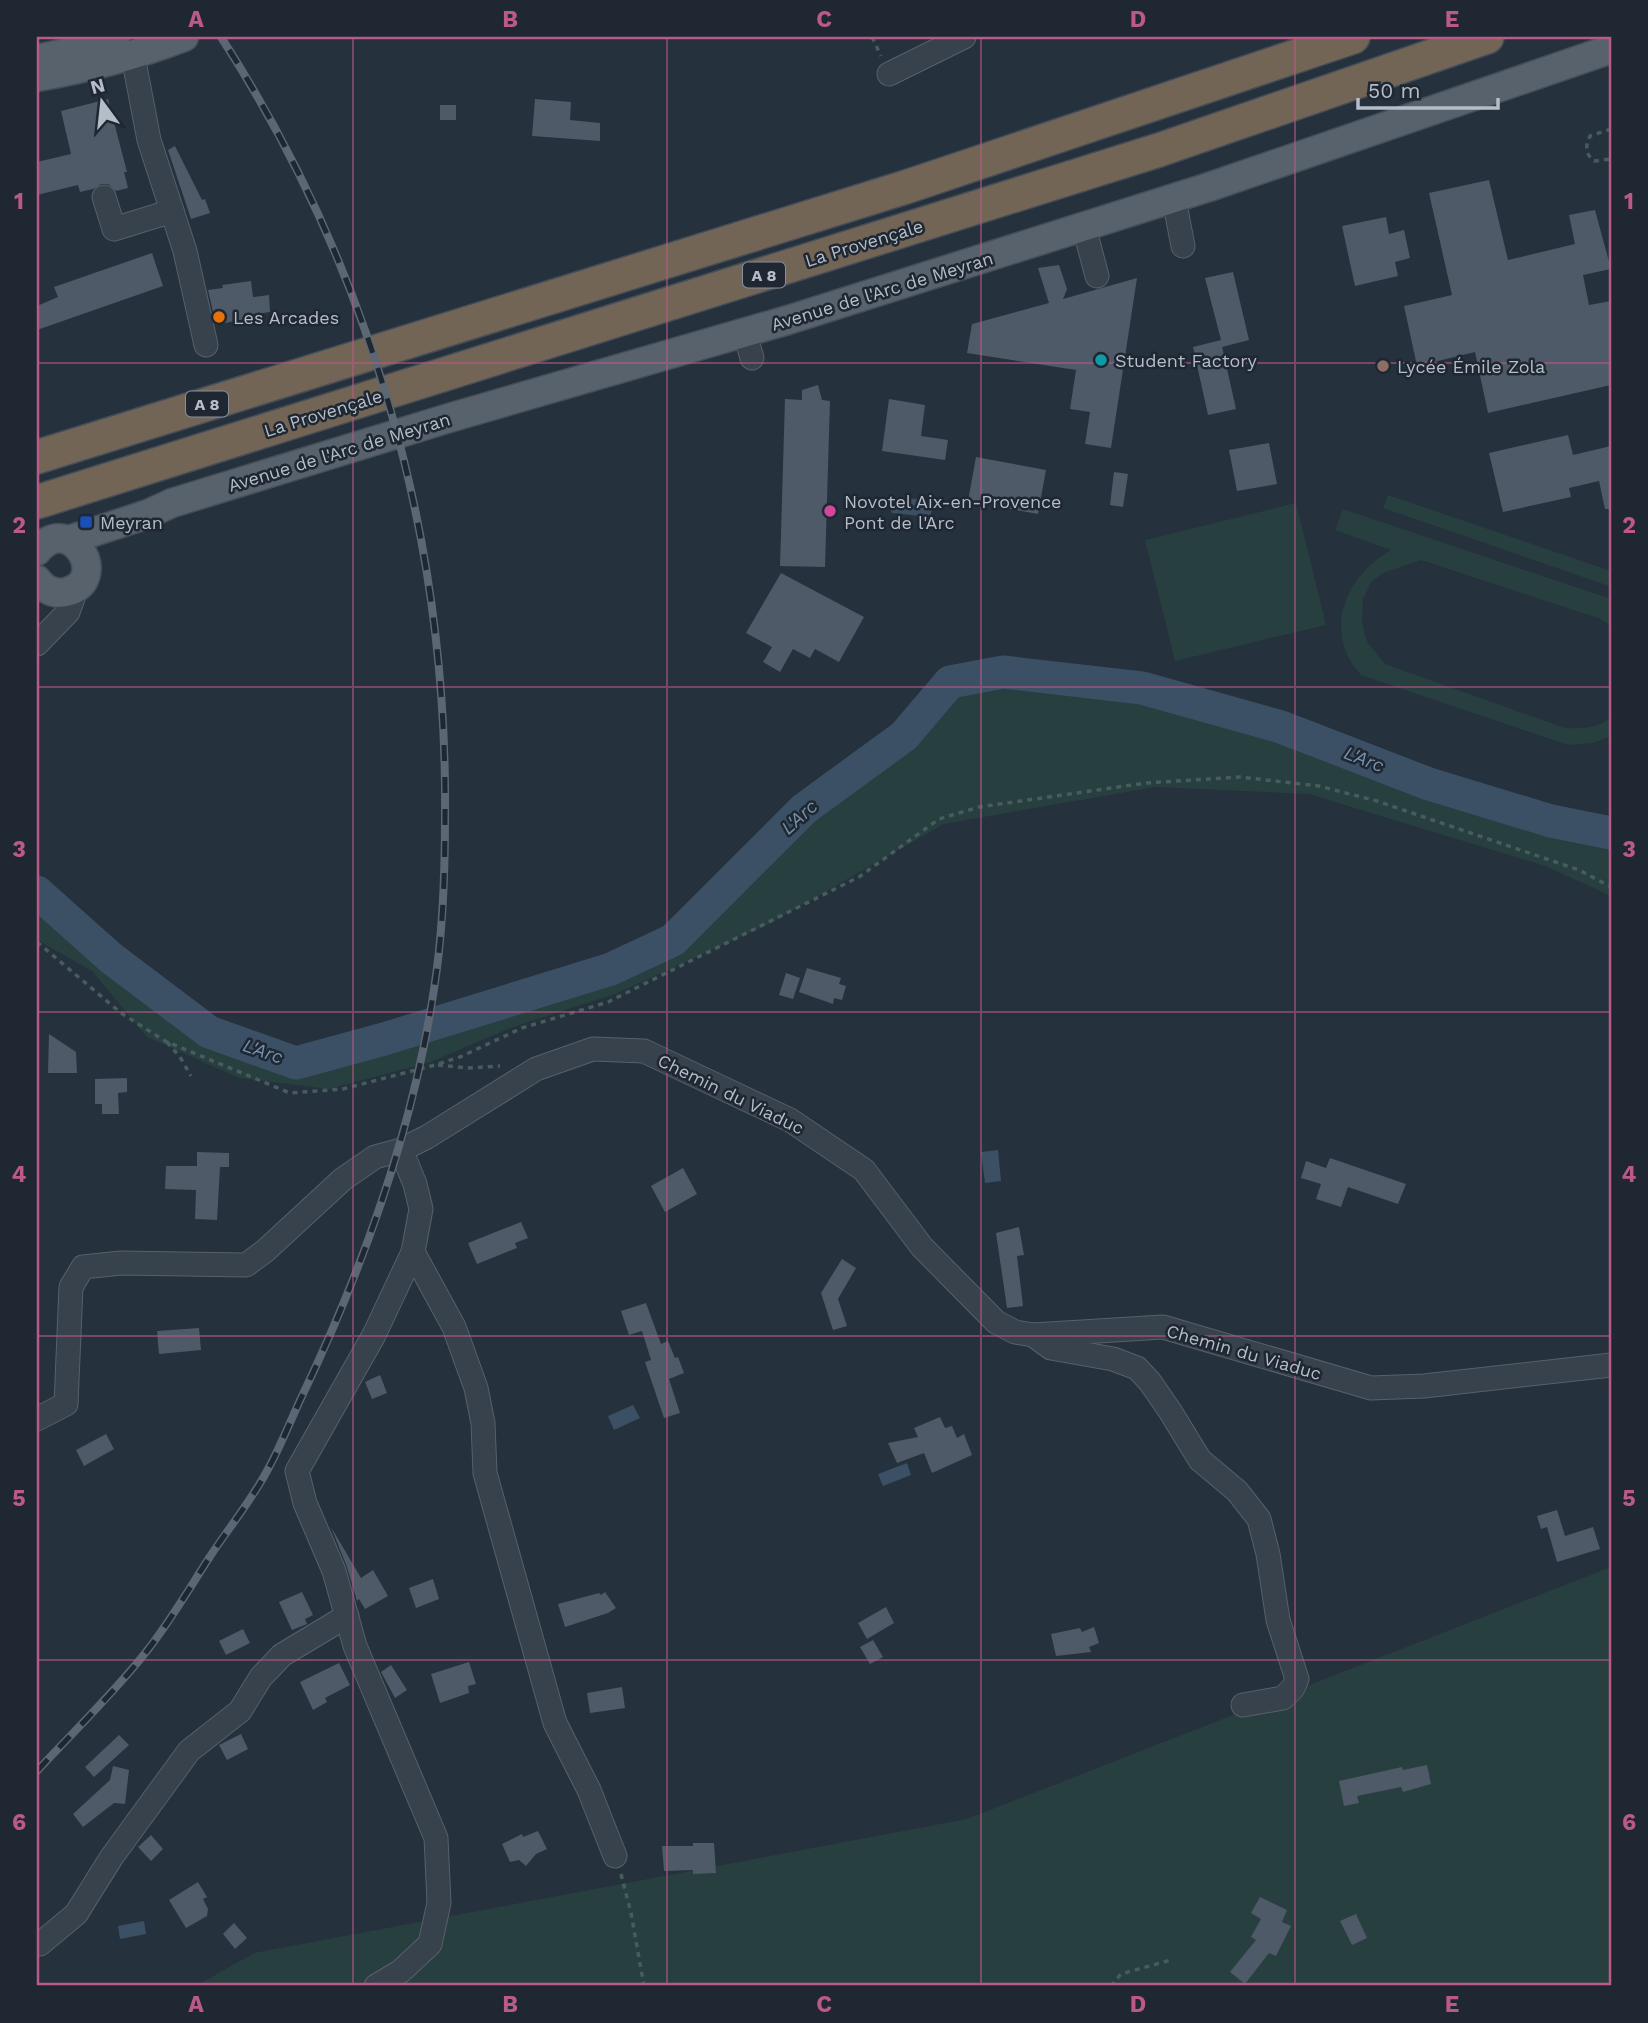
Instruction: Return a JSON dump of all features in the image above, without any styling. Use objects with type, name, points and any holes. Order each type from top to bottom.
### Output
[{"type":"highway","name":"A 8","points":[[37,457],[893,191],[1353,37]]},
{"type":"highway","name":"La Provençale","points":[[37,502],[1119,163],[1487,37]]},
{"type":"main road","points":[[37,60],[124,43],[184,37]]},
{"type":"main road","points":[[37,77],[81,69],[124,43]]},
{"type":"main road","name":"Avenue de l'Arc de Meyran","points":[[37,551],[50,540],[69,540],[148,514],[172,503],[388,436],[748,346],[1084,227],[1174,199],[1611,49]]},
{"type":"main road","name":"Avenue de l'Arc de Meyran","points":[[82,575],[148,514]]},
{"type":"main road","points":[[41,585],[61,593],[82,575],[84,554],[69,540]]},
{"type":"street","points":[[889,74],[964,37]]},
{"type":"street","points":[[124,43],[149,140],[185,251],[206,345]]},
{"type":"street","points":[[104,197],[114,229],[172,211]]},
{"type":"street","points":[[1174,199],[1183,246]]},
{"type":"street","points":[[1084,227],[1097,276]]},
{"type":"street","points":[[45,636],[68,612],[82,575]]},
{"type":"street","points":[[41,585],[45,636]]},
{"type":"street","name":"Chemin du Viaduc","points":[[37,1419],[66,1404],[71,1287],[83,1267],[121,1263],[246,1265],[265,1251],[343,1179],[375,1157],[401,1150],[427,1137],[536,1069],[593,1049],[644,1051],[790,1119],[863,1170],[922,1247],[996,1322],[1015,1332],[1033,1335],[1163,1328],[1371,1388],[1424,1386],[1611,1365]]},
{"type":"street","points":[[376,1986],[401,1971],[430,1944],[439,1903],[436,1838],[364,1668],[334,1571],[305,1503],[297,1471],[374,1335],[413,1252],[421,1209],[415,1184],[401,1150]]},
{"type":"street","points":[[413,1252],[454,1327],[475,1388],[483,1423],[485,1473],[555,1723],[589,1790],[615,1856]]},
{"type":"street","points":[[1033,1335],[1051,1348],[1113,1359],[1137,1368],[1170,1411],[1200,1460],[1237,1491],[1259,1519],[1268,1554],[1278,1620],[1297,1679],[1293,1688],[1283,1698],[1243,1704]]},
{"type":"street","points":[[37,1943],[40,1944],[76,1914],[111,1858],[189,1751],[240,1711],[261,1677],[282,1655],[347,1616]]},
{"type":"path","points":[[1611,129],[1590,136],[1586,146],[1588,155],[1594,161],[1611,159]]},
{"type":"path","points":[[37,942],[121,1013],[165,1041],[290,1093],[343,1089],[435,1065],[522,1028],[608,1002],[859,877],[939,819],[978,807],[1173,781],[1240,777],[1319,786],[1377,801],[1579,870],[1611,887]]},
{"type":"path","points":[[165,1041],[180,1057],[191,1076]]},
{"type":"path","points":[[435,1065],[536,1069]]},
{"type":"path","points":[[615,1856],[631,1913],[644,1986]]},
{"type":"path","points":[[1111,1986],[1121,1974],[1171,1960]]},
{"type":"green space","points":[[1388,495],[1611,571],[1609,586],[1383,508]]},
{"type":"green space","points":[[1296,503],[1326,625],[1175,661],[1145,540]]},
{"type":"green space","points":[[1343,509],[1611,599],[1611,626],[1601,619],[1421,560],[1383,573],[1372,581],[1363,599],[1362,623],[1367,642],[1385,664],[1565,728],[1589,727],[1611,718],[1611,736],[1593,743],[1568,745],[1361,675],[1349,658],[1342,641],[1344,606],[1351,589],[1362,574],[1391,550],[1335,530]]},
{"type":"green space","points":[[1003,672],[1142,688],[1281,727],[1429,784],[1569,825],[1611,833],[1611,896],[1545,866],[1309,794],[1155,787],[944,824],[767,925],[615,994],[510,1028],[431,1062],[329,1089],[239,1078],[147,1037],[92,971],[37,940],[37,892],[111,958],[209,1032],[297,1063],[384,1039],[611,969],[673,940],[804,809],[904,736],[950,682]]},
{"type":"green space","points":[[1611,1567],[1611,1986],[196,1986],[254,1953],[967,1819]]},
{"type":"water","points":[[894,497],[928,500],[928,504],[933,506],[930,517],[892,513],[888,503]]},
{"type":"water","points":[[998,1150],[1001,1181],[985,1183],[981,1152]]},
{"type":"water","points":[[633,1405],[640,1418],[614,1430],[608,1416]]},
{"type":"water","points":[[907,1463],[911,1475],[883,1486],[878,1474]]},
{"type":"water","points":[[144,1921],[146,1934],[120,1939],[118,1926]]},
{"type":"building","points":[[108,99],[127,172],[124,172],[128,188],[116,191],[108,184],[101,184],[80,192],[78,185],[37,195],[37,162],[71,154],[61,111]]},
{"type":"building","points":[[535,99],[571,102],[570,120],[600,123],[600,141],[532,136]]},
{"type":"building","points":[[440,105],[456,105],[456,120],[440,120]]},
{"type":"building","points":[[175,146],[210,213],[191,219],[168,150]]},
{"type":"building","points":[[1489,180],[1508,260],[1575,244],[1569,215],[1595,210],[1611,269],[1583,275],[1589,305],[1611,301],[1611,385],[1488,413],[1475,352],[1417,366],[1404,306],[1452,295],[1429,193]]},
{"type":"building","points":[[1386,217],[1389,234],[1404,230],[1410,258],[1395,262],[1398,276],[1355,286],[1342,226]]},
{"type":"building","points":[[152,253],[163,286],[37,330],[37,306],[58,297],[54,287]]},
{"type":"building","name":"Student Factory","points":[[1059,265],[1067,289],[1063,299],[1137,278],[1111,448],[1085,444],[1090,412],[1070,409],[1076,370],[967,353],[972,324],[1049,303],[1038,268]]},
{"type":"building","points":[[1233,272],[1249,340],[1222,347],[1236,409],[1208,415],[1193,347],[1221,340],[1205,278]]},
{"type":"building","points":[[251,281],[253,297],[269,295],[270,312],[248,315],[249,318],[216,325],[208,290]]},
{"type":"building","points":[[818,385],[822,400],[830,401],[825,567],[780,566],[785,399],[802,400],[802,390]]},
{"type":"building","points":[[889,399],[925,405],[921,436],[948,440],[945,460],[882,451]]},
{"type":"building","points":[[1568,435],[1573,455],[1611,446],[1611,509],[1605,509],[1599,481],[1569,488],[1571,497],[1503,512],[1489,453]]},
{"type":"building","points":[[1269,443],[1277,484],[1237,491],[1229,450]]},
{"type":"building","points":[[976,457],[1046,470],[1038,514],[968,501]]},
{"type":"building","points":[[1114,472],[1128,474],[1123,507],[1110,505]]},
{"type":"building","points":[[781,573],[864,617],[839,662],[815,649],[810,658],[793,649],[780,672],[763,662],[772,647],[746,633]]},
{"type":"building","points":[[807,968],[841,978],[839,984],[846,986],[842,1000],[834,998],[833,1004],[799,992]]},
{"type":"building","points":[[786,973],[800,978],[793,999],[779,995]]},
{"type":"building","points":[[49,1034],[76,1052],[77,1073],[48,1073]]},
{"type":"building","points":[[127,1078],[127,1092],[118,1093],[119,1114],[102,1114],[102,1104],[95,1104],[95,1079]]},
{"type":"building","points":[[197,1152],[229,1153],[229,1167],[220,1167],[217,1220],[195,1219],[196,1190],[165,1189],[166,1166],[197,1166]]},
{"type":"building","points":[[1330,1158],[1406,1184],[1398,1204],[1348,1187],[1341,1207],[1316,1199],[1321,1184],[1301,1178],[1306,1161],[1326,1168]]},
{"type":"building","points":[[683,1168],[697,1194],[665,1212],[651,1186]]},
{"type":"building","points":[[521,1222],[528,1238],[515,1243],[517,1248],[477,1264],[468,1243]]},
{"type":"building","points":[[1019,1227],[1024,1255],[1017,1256],[1023,1306],[1007,1308],[996,1233]]},
{"type":"building","points":[[842,1259],[856,1268],[838,1299],[847,1326],[833,1330],[821,1293]]},
{"type":"building","points":[[646,1303],[661,1344],[668,1341],[684,1373],[669,1379],[680,1413],[664,1418],[645,1362],[651,1360],[642,1331],[629,1335],[621,1311]]},
{"type":"building","points":[[199,1328],[201,1350],[159,1354],[157,1331]]},
{"type":"building","points":[[380,1375],[387,1393],[372,1399],[365,1382]]},
{"type":"building","points":[[940,1417],[945,1428],[952,1426],[957,1438],[964,1434],[972,1455],[932,1473],[924,1453],[897,1463],[888,1443],[918,1437],[914,1428]]},
{"type":"building","points":[[106,1434],[114,1449],[84,1466],[76,1450]]},
{"type":"building","points":[[1557,1510],[1565,1536],[1593,1527],[1600,1549],[1557,1562],[1547,1527],[1541,1529],[1537,1516]]},
{"type":"building","points":[[331,1527],[361,1578],[373,1570],[388,1596],[365,1609],[359,1599],[357,1601]]},
{"type":"building","points":[[433,1579],[439,1599],[416,1608],[409,1588]]},
{"type":"building","points":[[302,1592],[313,1615],[305,1619],[307,1624],[292,1630],[279,1602]]},
{"type":"building","points":[[605,1592],[616,1608],[565,1627],[558,1604]]},
{"type":"building","points":[[886,1607],[894,1623],[867,1639],[858,1623]]},
{"type":"building","points":[[1094,1627],[1099,1643],[1089,1647],[1091,1652],[1056,1656],[1051,1634],[1080,1628],[1082,1632]]},
{"type":"building","points":[[243,1629],[250,1643],[226,1655],[219,1641]]},
{"type":"building","points":[[873,1640],[883,1657],[870,1664],[860,1647]]},
{"type":"building","points":[[469,1662],[476,1684],[468,1686],[469,1693],[440,1703],[431,1674]]},
{"type":"building","points":[[339,1663],[350,1685],[325,1698],[327,1702],[313,1710],[300,1682]]},
{"type":"building","points":[[391,1665],[407,1690],[395,1698],[381,1672]]},
{"type":"building","points":[[622,1687],[625,1708],[590,1713],[587,1693]]},
{"type":"building","points":[[241,1734],[248,1749],[227,1760],[219,1745]]},
{"type":"building","points":[[119,1735],[129,1745],[94,1777],[85,1767]]},
{"type":"building","points":[[1427,1765],[1431,1784],[1403,1792],[1401,1787],[1357,1796],[1359,1803],[1344,1806],[1339,1781],[1402,1767],[1403,1770]]},
{"type":"building","points":[[113,1766],[129,1770],[125,1804],[114,1803],[83,1827],[73,1814],[110,1780]]},
{"type":"building","points":[[538,1831],[547,1849],[536,1854],[526,1866],[519,1860],[510,1862],[502,1844],[522,1834],[523,1837]]},
{"type":"building","points":[[151,1835],[163,1849],[151,1861],[138,1847]]},
{"type":"building","points":[[693,1843],[714,1843],[716,1873],[693,1874],[693,1870],[664,1871],[662,1846],[693,1846]]},
{"type":"building","points":[[198,1882],[207,1897],[203,1899],[208,1909],[207,1916],[186,1928],[169,1900]]},
{"type":"building","points":[[1260,1897],[1287,1910],[1282,1922],[1291,1926],[1276,1956],[1269,1953],[1245,1984],[1230,1972],[1256,1940],[1251,1937],[1261,1919],[1251,1913]]},
{"type":"building","points":[[1356,1914],[1367,1938],[1352,1945],[1340,1921]]},
{"type":"building","points":[[234,1923],[247,1938],[235,1949],[223,1934]]},
{"type":"waterway","name":"L'Arc","points":[[37,892],[111,958],[209,1032],[296,1063],[384,1039],[611,969],[673,940],[804,809],[904,736],[950,682],[1003,672],[1142,688],[1281,727],[1429,784],[1551,821],[1611,833]]},
{"type":"railway","points":[[37,1771],[120,1683],[154,1641],[254,1493],[277,1452],[346,1296],[384,1196],[425,1041],[440,947],[445,839],[442,714],[432,612],[415,510],[391,411],[359,314],[320,219],[274,126],[221,37]]},
{"type":"place","name":"Les Arcades","points":[[219,317]]},
{"type":"place","name":"Student Factory","points":[[1101,360]]},
{"type":"place","name":"Lycée Émile Zola","points":[[1383,366]]},
{"type":"place","name":"Novotel Aix-en-Provence Pont de l'Arc","points":[[830,511]]},
{"type":"place","name":"Meyran","points":[[86,522]]}]
